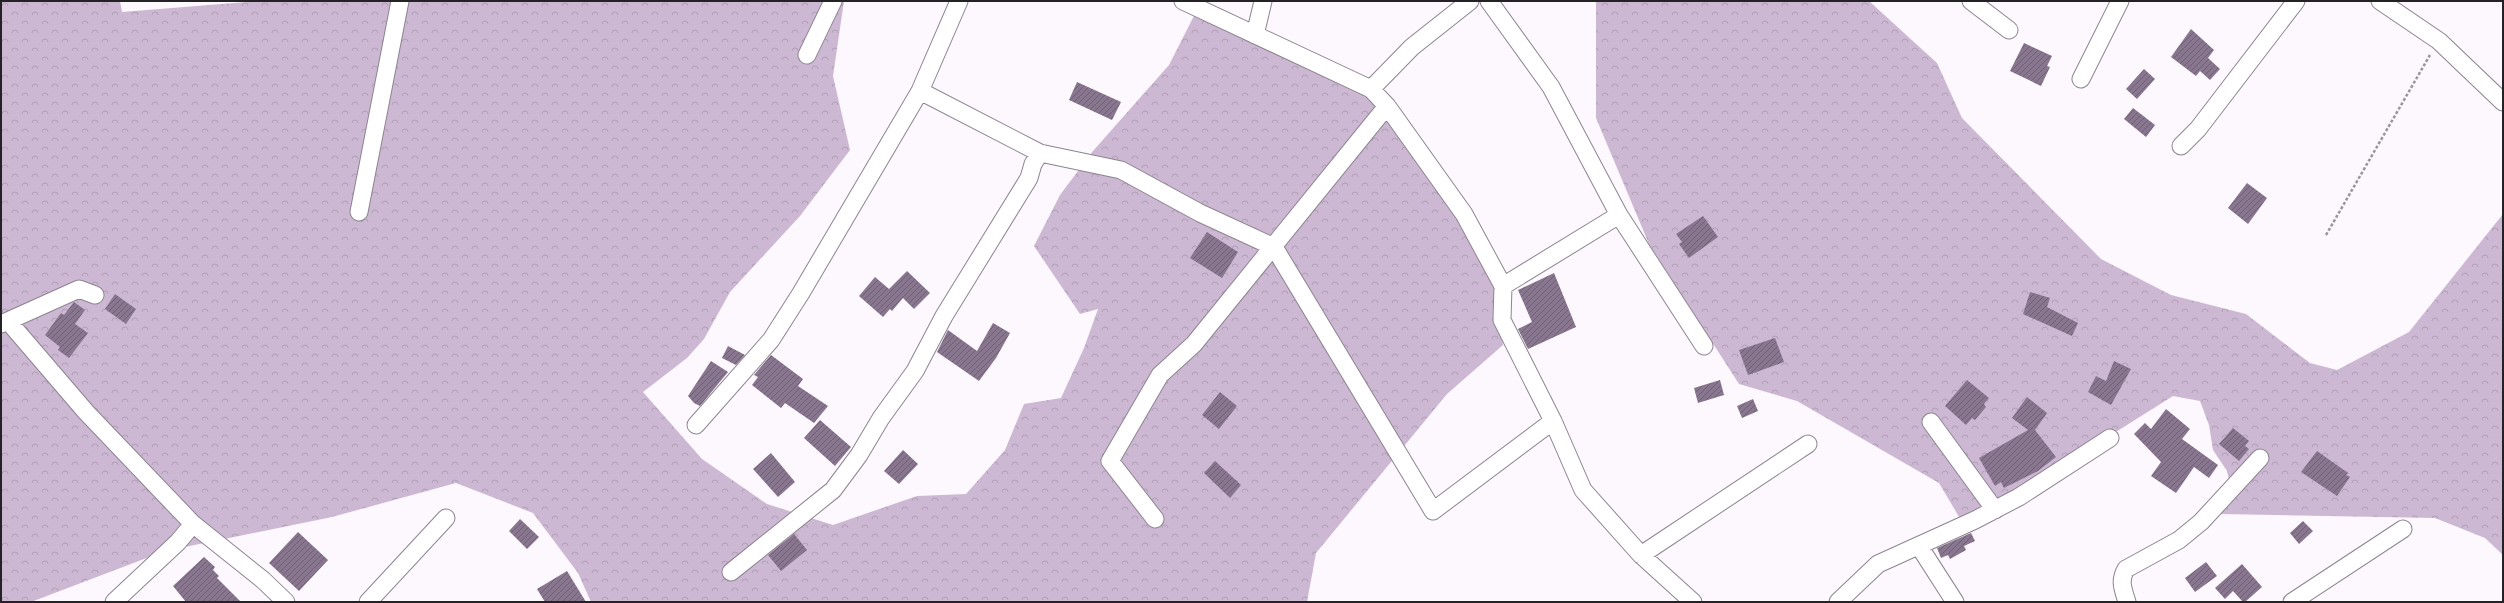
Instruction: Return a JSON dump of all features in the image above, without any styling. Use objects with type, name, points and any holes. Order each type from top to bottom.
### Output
[{"type":"street","points":[[359,212],[400,1]]},
{"type":"street","points":[[807,55],[834,1]]},
{"type":"street","points":[[696,426],[771,340],[920,91],[959,1]]},
{"type":"street","points":[[1183,1],[1371,89],[1387,106],[1464,214],[1503,286],[1502,320],[1553,421],[1584,490],[1641,555],[1693,602]]},
{"type":"street","points":[[1255,35],[1263,1]]},
{"type":"street","points":[[1371,89],[1412,47],[1470,1]]},
{"type":"street","points":[[1489,1],[1551,87],[1619,216],[1704,346]]},
{"type":"street","points":[[1971,1],[2009,30]]},
{"type":"street","points":[[2080,79],[2120,1]]},
{"type":"street","points":[[2181,146],[2198,129],[2296,1]]},
{"type":"street","points":[[2380,1],[2439,41],[2503,102]]},
{"type":"street","points":[[920,91],[1040,153],[1121,170],[1200,213],[1274,247],[1433,511],[1553,421]]},
{"type":"street","points":[[1155,519],[1110,461],[1160,375],[1194,344],[1387,106]]},
{"type":"street","points":[[731,572],[833,490],[859,455],[881,418],[915,371],[944,316],[1029,178],[1033,164],[1040,153]]},
{"type":"street","points":[[1503,286],[1619,216]]},
{"type":"street","points":[[95,294],[79,289],[5,322],[86,412],[193,524],[263,580],[286,602]]},
{"type":"street","points":[[1931,422],[1995,510]]},
{"type":"street","points":[[1838,602],[1878,564],[1995,510],[2019,497],[2110,438]]},
{"type":"street","points":[[1641,555],[1808,444]]},
{"type":"street","points":[[2127,602],[2122,586],[2122,576],[2126,569],[2179,540],[2201,522],[2260,458]]},
{"type":"street","points":[[368,602],[446,518]]},
{"type":"street","points":[[114,602],[178,542],[193,524]]},
{"type":"street","points":[[2292,602],[2403,529]]},
{"type":"street","points":[[1919,546],[1955,602]]},
{"type":"path","points":[[2326,235],[2439,41]]},
{"type":"green space","points":[[1,1],[120,1],[122,12],[259,1],[844,1],[833,76],[850,150],[800,216],[730,292],[704,339],[687,358],[643,392],[702,459],[767,504],[833,525],[917,496],[966,494],[1005,450],[1024,404],[1061,398],[1084,348],[1098,309],[1080,314],[1034,246],[1060,195],[1093,151],[1169,65],[1198,8],[1380,92],[1457,203],[1495,290],[1503,345],[1447,394],[1316,553],[1307,602],[591,602],[578,573],[533,513],[456,483],[332,517],[165,551],[31,602],[1,602]]},
{"type":"green space","points":[[1596,1],[1869,1],[1937,63],[1962,118],[2101,259],[2171,295],[2246,314],[2310,363],[2337,370],[2409,332],[2503,214],[2503,555],[2485,538],[2435,518],[2219,514],[2233,496],[2227,471],[2213,450],[2209,425],[2200,401],[2173,396],[1965,527],[1939,483],[1797,401],[1739,384],[1649,244],[1596,118]]},
{"type":"building","points":[[2191,29],[2214,50],[2208,58],[2220,69],[2210,80],[2200,71],[2196,76],[2171,57]]},
{"type":"building","points":[[2024,43],[2052,56],[2047,66],[2050,67],[2041,86],[2010,71]]},
{"type":"building","points":[[2144,69],[2155,79],[2137,99],[2126,89]]},
{"type":"building","points":[[1077,82],[1121,102],[1112,120],[1069,100]]},
{"type":"building","points":[[2133,108],[2155,125],[2146,137],[2124,119]]},
{"type":"building","points":[[2247,183],[2267,198],[2248,224],[2228,208]]},
{"type":"building","points":[[1703,216],[1718,237],[1689,258],[1679,244],[1682,242],[1676,234]]},
{"type":"building","points":[[1207,232],[1238,252],[1222,278],[1190,258]]},
{"type":"building","points":[[907,271],[930,293],[914,309],[903,298],[892,311],[890,309],[883,317],[859,296],[875,277],[889,289]]},
{"type":"building","points":[[1554,273],[1576,327],[1528,349],[1518,329],[1532,322],[1518,290]]},
{"type":"building","points":[[2030,292],[2050,298],[2047,307],[2078,323],[2072,336],[2023,314]]},
{"type":"building","points":[[115,294],[136,309],[126,324],[105,309]]},
{"type":"building","points":[[74,302],[85,310],[75,324],[88,333],[69,358],[58,350],[60,347],[45,335],[61,313],[64,315]]},
{"type":"building","points":[[993,323],[1010,333],[996,358],[979,381],[937,352],[948,330],[977,351]]},
{"type":"building","points":[[1775,338],[1784,362],[1748,375],[1739,350]]},
{"type":"building","points":[[728,346],[745,355],[736,365],[722,358]]},
{"type":"building","points":[[771,355],[803,379],[798,386],[828,406],[814,423],[785,403],[781,408],[752,385],[758,377],[754,375]]},
{"type":"building","points":[[711,361],[728,372],[700,406],[694,403],[688,396]]},
{"type":"building","points":[[2114,361],[2131,369],[2111,405],[2088,392],[2096,376],[2106,381]]},
{"type":"building","points":[[1720,380],[1724,395],[1698,403],[1694,388]]},
{"type":"building","points":[[1967,380],[1989,398],[1984,404],[1986,407],[1975,420],[1972,418],[1966,425],[1945,406]]},
{"type":"building","points":[[1220,392],[1237,406],[1219,429],[1202,415]]},
{"type":"building","points":[[2027,397],[2047,413],[2035,430],[2056,457],[2038,471],[2004,488],[2001,482],[1995,486],[1979,458],[2028,430],[2012,418]]},
{"type":"building","points":[[1753,399],[1758,411],[1742,418],[1737,406]]},
{"type":"building","points":[[2166,409],[2190,429],[2182,439],[2218,465],[2209,478],[2194,467],[2176,493],[2151,476],[2161,462],[2134,434],[2145,423],[2151,429]]},
{"type":"building","points":[[820,420],[851,447],[835,466],[804,438]]},
{"type":"building","points":[[2233,428],[2249,441],[2245,446],[2249,449],[2239,461],[2219,444]]},
{"type":"building","points":[[903,450],[918,464],[899,484],[884,471]]},
{"type":"building","points":[[2317,451],[2348,473],[2346,475],[2350,477],[2337,496],[2301,472]]},
{"type":"building","points":[[771,453],[795,482],[778,497],[753,469]]},
{"type":"building","points":[[1215,461],[1241,485],[1230,498],[1204,473]]},
{"type":"building","points":[[520,519],[539,537],[527,549],[509,531]]},
{"type":"building","points":[[2303,521],[2313,531],[2299,544],[2290,533]]},
{"type":"building","points":[[298,532],[328,560],[299,591],[269,563]]},
{"type":"building","points":[[1971,533],[1975,541],[1964,546],[1966,550],[1950,559],[1948,555],[1941,558],[1937,548]]},
{"type":"building","points":[[794,534],[807,550],[781,571],[768,555]]},
{"type":"building","points":[[204,557],[215,567],[213,570],[219,576],[217,578],[241,602],[186,602],[173,586]]},
{"type":"building","points":[[2206,562],[2217,576],[2195,592],[2185,578]]},
{"type":"building","points":[[2242,564],[2262,587],[2245,602],[2243,602],[2233,591],[2225,599],[2215,588]]},
{"type":"building","points":[[567,571],[586,602],[545,602],[537,589]]}]
